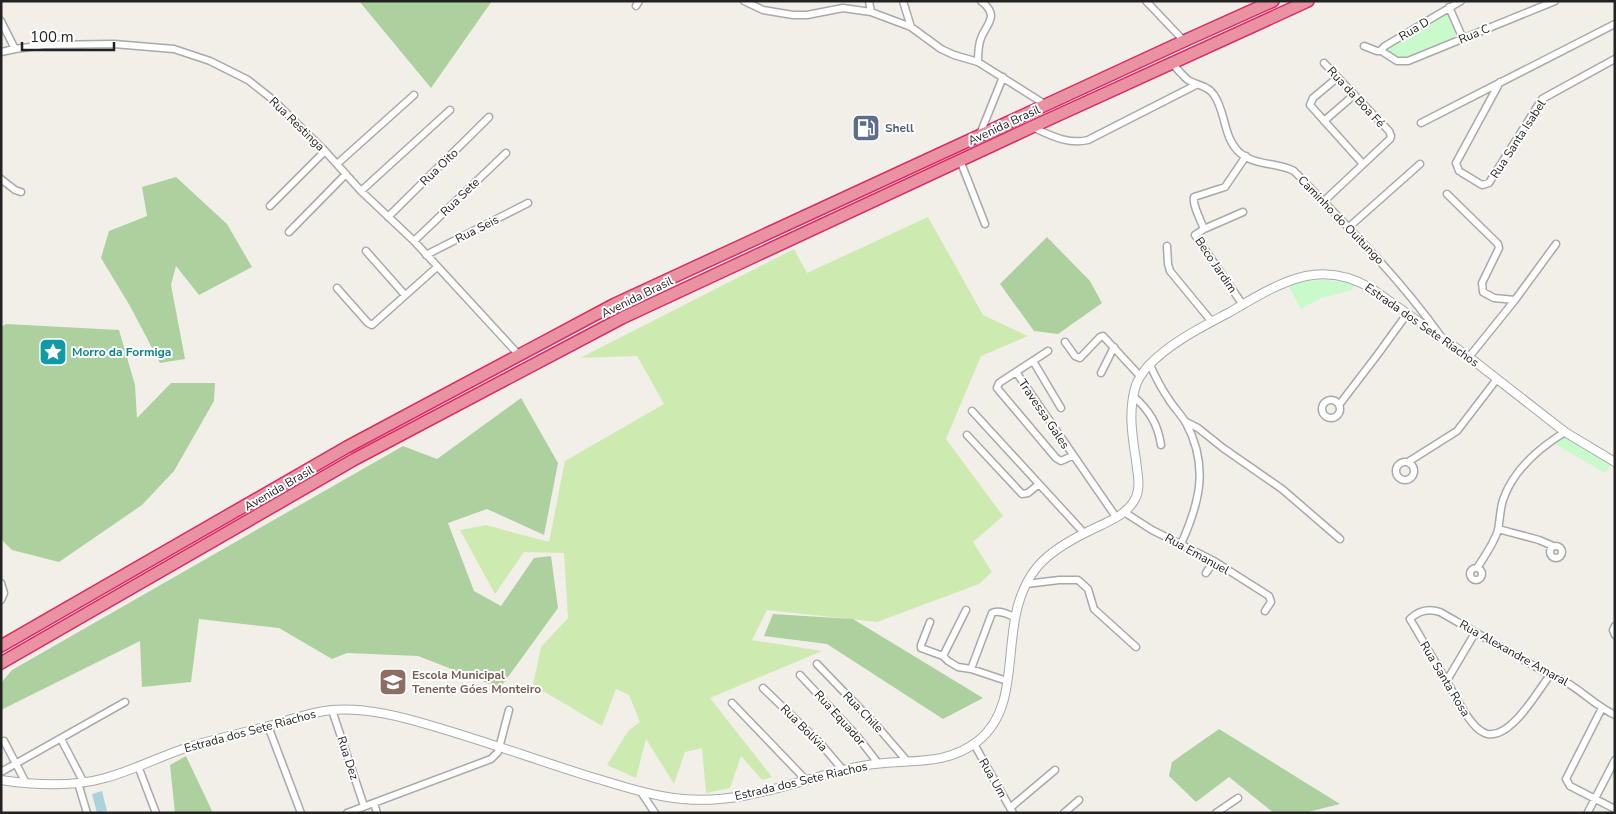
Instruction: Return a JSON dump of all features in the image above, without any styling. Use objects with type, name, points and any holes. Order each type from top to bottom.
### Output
[{"type":"highway","name":"Avenida Brasil","points":[[1,646],[347,447],[615,304],[1184,40],[1273,1]]},
{"type":"highway","name":"Avenida Brasil","points":[[3,663],[355,459],[622,318],[960,160],[1308,1]]},
{"type":"highway","points":[[1295,8],[1315,1]]},
{"type":"street","points":[[744,1],[763,10],[793,14],[807,15],[843,8],[871,12],[911,27],[947,52],[978,62],[1046,105]]},
{"type":"street","points":[[869,1],[871,12]]},
{"type":"street","points":[[903,1],[911,27]]},
{"type":"street","points":[[978,62],[980,40],[991,20],[990,10],[981,1]]},
{"type":"street","points":[[1146,1],[1184,40]]},
{"type":"street","name":"Rua D","points":[[1382,52],[1385,46],[1461,1]]},
{"type":"street","name":"Rua C","points":[[1382,52],[1393,60],[1400,62],[1408,61],[1555,1]]},
{"type":"street","points":[[1449,7],[1463,39]]},
{"type":"street","points":[[1,21],[15,48]]},
{"type":"street","points":[[1421,123],[1615,24]]},
{"type":"street","name":"Rua Restinga","points":[[1,52],[15,48],[44,45],[114,44],[174,49],[210,60],[248,80],[272,99],[338,164],[361,191],[414,241],[519,355]]},
{"type":"street","points":[[1364,46],[1382,52]]},
{"type":"street","name":"Rua Santa Isabel","points":[[1500,82],[1456,163],[1459,171],[1482,185],[1489,183],[1536,107],[1546,96],[1615,59]]},
{"type":"street","points":[[1172,63],[1187,79],[1213,93],[1230,137],[1238,151],[1246,156]]},
{"type":"street","name":"Rua da Boa Fé","points":[[1324,63],[1388,131],[1390,136],[1390,139],[1363,164]]},
{"type":"street","name":"Avenida Brasil","points":[[979,135],[1003,78]]},
{"type":"street","points":[[1324,201],[1363,164],[1310,105],[1313,98],[1337,78]]},
{"type":"street","points":[[1032,127],[1061,140],[1073,142],[1088,140],[1196,85]]},
{"type":"street","points":[[338,164],[414,95]]},
{"type":"street","points":[[1324,121],[1354,95]]},
{"type":"street","points":[[361,191],[450,110]]},
{"type":"street","name":"Rua Oito","points":[[388,217],[489,117]]},
{"type":"street","points":[[270,206],[324,151]]},
{"type":"street","name":"Rua Sete","points":[[414,241],[506,153]]},
{"type":"street","name":"Caminho do Ouitungo","points":[[1246,156],[1261,162],[1290,169],[1349,227],[1411,296],[1441,336]]},
{"type":"street","name":"Beco Jardim","points":[[1204,230],[1192,202],[1194,197],[1225,187],[1246,156]]},
{"type":"street","points":[[960,160],[985,224]]},
{"type":"street","points":[[1349,227],[1420,164]]},
{"type":"street","points":[[289,232],[346,174]]},
{"type":"street","points":[[1,179],[14,190],[21,192]]},
{"type":"street","points":[[1447,194],[1498,244],[1499,248],[1482,284],[1482,290],[1494,298],[1516,300]]},
{"type":"street","name":"Rua Seis","points":[[426,255],[528,202]]},
{"type":"street","name":"Beco Jardim","points":[[1243,212],[1196,233],[1195,236],[1243,305]]},
{"type":"street","points":[[1469,357],[1516,300],[1556,244]]},
{"type":"street","points":[[1167,246],[1170,271],[1212,322]]},
{"type":"street","points":[[366,251],[405,295]]},
{"type":"street","points":[[337,288],[370,325],[376,323],[437,267]]},
{"type":"street","name":"Estrada dos Sete Riachos","points":[[1,780],[26,783],[81,783],[107,778],[175,751],[309,714],[332,710],[359,710],[406,718],[641,792],[686,799],[722,799],[784,787],[843,770],[878,763],[941,759],[954,755],[974,744],[988,731],[1000,714],[1004,702],[1015,617],[1026,584],[1036,568],[1049,555],[1084,533],[1116,517],[1133,503],[1138,492],[1131,414],[1133,396],[1140,376],[1150,364],[1169,348],[1276,286],[1305,276],[1332,274],[1359,281],[1441,336],[1565,432],[1615,462]]},
{"type":"street","points":[[1339,405],[1407,314]]},
{"type":"street","points":[[1065,342],[1075,356],[1080,358],[1100,337],[1104,336],[1140,376]]},
{"type":"street","points":[[1101,373],[1114,347]]},
{"type":"street","name":"Travessa Gales","points":[[1048,352],[998,383],[996,388],[1056,458],[1060,461],[1072,456]]},
{"type":"street","name":"Travessa Gales","points":[[1034,360],[1061,408]]},
{"type":"street","points":[[1150,364],[1166,396],[1186,422],[1198,453],[1200,484],[1189,525],[1181,544]]},
{"type":"street","name":"Travessa Gales","points":[[1016,372],[1072,456],[1116,517]]},
{"type":"street","points":[[1408,462],[1457,431],[1497,379]]},
{"type":"street","points":[[1133,396],[1152,417],[1159,433],[1161,445]]},
{"type":"street","points":[[972,411],[1084,533]]},
{"type":"street","points":[[1186,422],[1198,428],[1223,448],[1282,488],[1340,539]]},
{"type":"street","points":[[1477,568],[1498,529],[1503,500],[1521,468],[1539,451],[1565,432]]},
{"type":"street","points":[[967,435],[1022,494],[1028,493],[1039,484]]},
{"type":"street","name":"Rua Emanuel","points":[[1124,512],[1147,527],[1214,561],[1269,596],[1271,602],[1265,611]]},
{"type":"street","points":[[1498,529],[1539,540],[1553,546]]},
{"type":"street","points":[[1206,573],[1214,561]]},
{"type":"street","points":[[1026,584],[1078,580],[1088,588],[1094,609],[1136,647]]},
{"type":"street","points":[[1,582],[4,593],[1,600]]},
{"type":"street","points":[[943,656],[966,610]]},
{"type":"street","name":"Rua Alexandre Amaral","points":[[1410,619],[1418,612],[1434,610],[1550,675],[1573,685],[1602,708],[1615,714]]},
{"type":"street","points":[[972,669],[992,613],[996,611],[1015,617]]},
{"type":"street","name":"Rua Santa Rosa","points":[[1410,619],[1473,725],[1488,734],[1496,734],[1514,724],[1550,675]]},
{"type":"street","points":[[930,622],[921,645],[922,648],[943,656],[958,667],[972,669],[1007,681]]},
{"type":"street","points":[[1615,626],[1613,630],[1615,635]]},
{"type":"street","points":[[1446,682],[1475,633]]},
{"type":"street","name":"Rua Chile","points":[[817,664],[876,725],[907,761]]},
{"type":"street","name":"Rua Equador","points":[[800,675],[857,736],[878,763]]},
{"type":"street","name":"Rua Bolívia","points":[[763,688],[820,743],[843,770]]},
{"type":"street","points":[[1,772],[125,702]]},
{"type":"street","points":[[732,704],[807,781]]},
{"type":"street","points":[[1602,708],[1567,776],[1568,784],[1594,800],[1615,809]]},
{"type":"street","name":"Rua Dez","points":[[332,710],[364,806]]},
{"type":"street","points":[[347,813],[487,761],[496,754],[499,747],[508,710]]},
{"type":"street","points":[[268,726],[301,813]]},
{"type":"street","points":[[61,739],[81,783],[88,813]]},
{"type":"street","points":[[4,741],[26,783]]},
{"type":"street","name":"Rua Um","points":[[974,744],[1012,810]]},
{"type":"street","points":[[1588,812],[1615,760]]},
{"type":"street","points":[[138,766],[156,813]]},
{"type":"street","points":[[1012,810],[1055,770]]},
{"type":"street","points":[[641,792],[655,813]]},
{"type":"street","points":[[1216,813],[1238,798]]},
{"type":"street","points":[[1064,813],[1079,800]]},
{"type":"street","points":[[374,803],[377,813]]},
{"type":"green space","points":[[359,1],[492,1],[431,88]]},
{"type":"green space","points":[[1447,13],[1456,35],[1455,39],[1407,59],[1401,60],[1389,54],[1387,49],[1390,46]]},
{"type":"green space","points":[[176,177],[227,224],[252,267],[199,295],[176,266],[171,285],[185,359],[160,363],[130,306],[101,258],[109,231],[147,216],[142,187]]},
{"type":"green space","points":[[928,217],[983,315],[1028,336],[981,356],[946,439],[1003,516],[973,542],[992,572],[979,584],[877,622],[767,610],[752,640],[822,651],[710,698],[772,777],[762,780],[741,756],[730,788],[706,793],[702,748],[685,752],[674,784],[646,739],[636,778],[607,765],[628,731],[640,722],[629,695],[616,689],[602,726],[533,685],[541,647],[568,618],[564,553],[524,552],[495,594],[460,530],[486,525],[549,542],[565,461],[664,404],[637,356],[580,358],[794,249],[807,273]]},
{"type":"green space","points":[[1047,237],[1090,281],[1102,303],[1058,334],[1034,331],[1000,284]]},
{"type":"green space","points":[[1326,280],[1356,284],[1352,290],[1321,298],[1301,309],[1288,285],[1309,281]]},
{"type":"green space","points":[[6,324],[119,330],[135,385],[137,418],[171,383],[215,383],[214,401],[174,471],[142,505],[59,562],[12,550],[1,539],[1,327]]},
{"type":"green space","points":[[521,398],[558,463],[544,535],[487,509],[448,523],[474,591],[501,606],[534,558],[551,556],[558,608],[500,688],[418,656],[347,653],[332,659],[279,628],[199,619],[191,682],[142,687],[140,641],[1,710],[1,683],[12,670],[403,446],[437,459]]},
{"type":"green space","points":[[1566,435],[1612,464],[1605,473],[1555,444]]},
{"type":"green space","points":[[773,614],[853,619],[983,698],[943,719],[827,644],[764,636]]},
{"type":"green space","points":[[1219,729],[1340,804],[1304,813],[1274,813],[1229,777],[1196,802],[1169,776],[1172,762]]},
{"type":"green space","points":[[186,756],[213,813],[175,813],[170,765]]},
{"type":"water","points":[[102,791],[107,811],[97,813],[92,794]]},
{"type":"place","name":"Shell","points":[[866,128]]},
{"type":"place","name":"Morro da Formiga","points":[[53,352]]},
{"type":"place","name":"Escola Municipal Tenente Góes Monteiro","points":[[393,682]]}]
